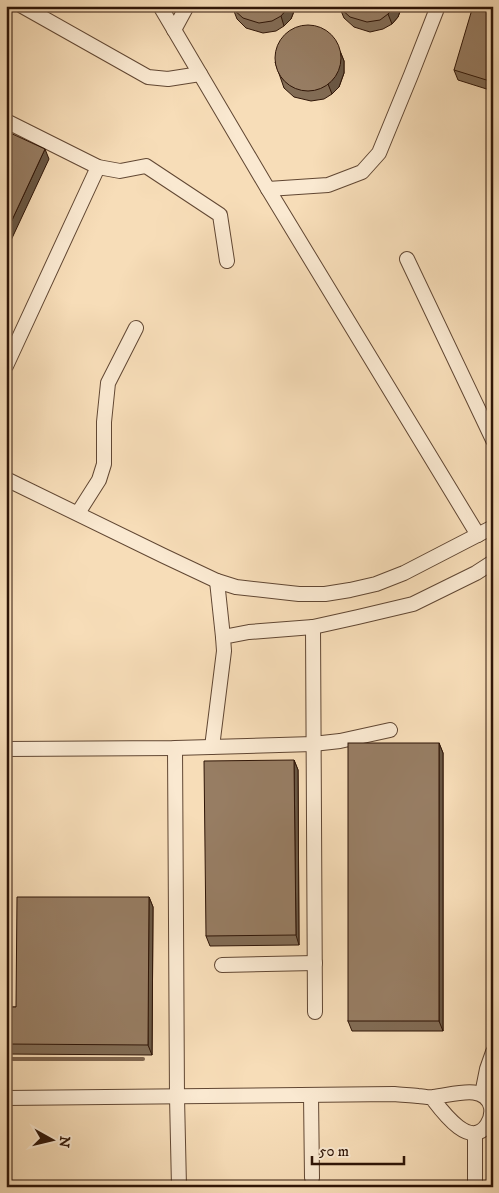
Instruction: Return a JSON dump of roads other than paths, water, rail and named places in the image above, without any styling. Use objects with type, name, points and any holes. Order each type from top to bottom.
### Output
[{"type":"street","points":[[22,6],[148,77],[168,79],[200,74]]},
{"type":"street","points":[[160,6],[268,189],[478,535]]},
{"type":"street","points":[[174,30],[187,6]]},
{"type":"street","points":[[268,189],[328,185],[362,172],[379,153],[438,6]]},
{"type":"street","points":[[6,122],[98,166],[120,171],[146,166],[220,215],[227,261]]},
{"type":"street","points":[[6,366],[98,166]]},
{"type":"street","points":[[407,259],[493,440]]},
{"type":"street","points":[[78,514],[99,480],[104,464],[104,422],[108,383],[136,328]]},
{"type":"street","points":[[6,479],[218,581],[236,587],[299,594],[326,594],[376,584],[404,573],[493,526]]},
{"type":"street","points":[[223,637],[249,632],[313,627],[413,604],[476,573],[493,562]]},
{"type":"street","points":[[212,747],[224,651],[218,581]]},
{"type":"street","points":[[313,627],[315,1012]]},
{"type":"street","points":[[6,749],[176,748],[313,744],[390,730]]},
{"type":"street","points":[[176,748],[179,1187]]},
{"type":"street","points":[[222,965],[315,963]]},
{"type":"street","points":[[482,1094],[493,1052]]},
{"type":"street","points":[[6,1098],[394,1094],[432,1098],[463,1092],[482,1094],[489,1101],[492,1110],[491,1120],[485,1128],[475,1134],[467,1132],[459,1128],[444,1114],[432,1098]]},
{"type":"street","points":[[311,1095],[312,1178]]},
{"type":"street","points":[[475,1134],[475,1187]]},
{"type":"waterway","points":[[6,1059],[143,1059]]}]
